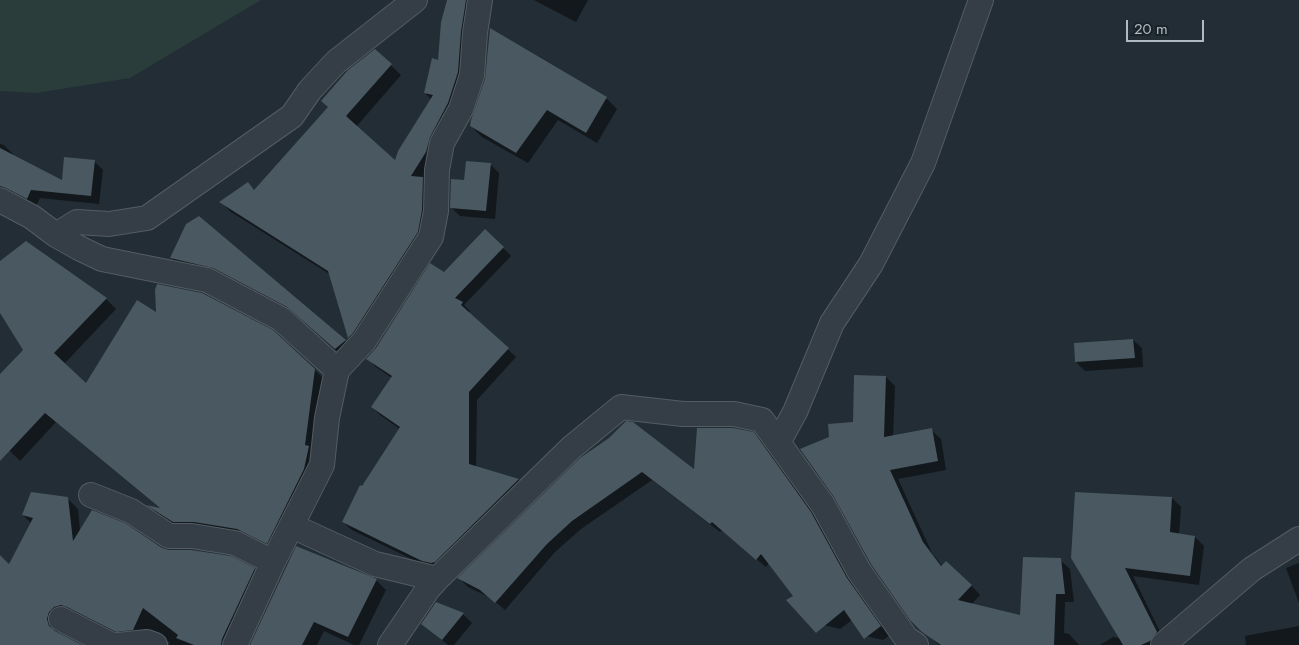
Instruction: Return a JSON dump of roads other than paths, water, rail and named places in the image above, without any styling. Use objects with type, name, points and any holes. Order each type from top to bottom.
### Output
[{"type":"street","points":[[56,235],[77,222],[109,224],[147,218],[292,116],[310,90],[336,62],[415,0]]},
{"type":"street","points":[[235,645],[273,562],[322,465],[327,418],[337,370],[364,341],[432,238],[442,142],[461,109],[472,75],[480,0]]},
{"type":"street","points":[[779,441],[795,412],[832,323],[871,264],[923,164],[982,0]]},
{"type":"street","points":[[0,200],[32,217],[56,235],[102,260],[207,280],[280,319],[337,370]]},
{"type":"street","points":[[390,645],[428,589],[570,448],[621,406],[683,414],[734,414],[762,420],[779,441],[823,505],[859,571],[906,638],[916,645]]},
{"type":"street","points":[[91,495],[131,511],[169,536],[192,536],[235,544],[273,562]]},
{"type":"street","points":[[292,526],[375,564],[437,580]]},
{"type":"street","points":[[1163,645],[1252,569],[1299,539]]},
{"type":"street","points":[[62,619],[112,645]]},
{"type":"street","points":[[118,645],[147,642],[155,645]]}]
